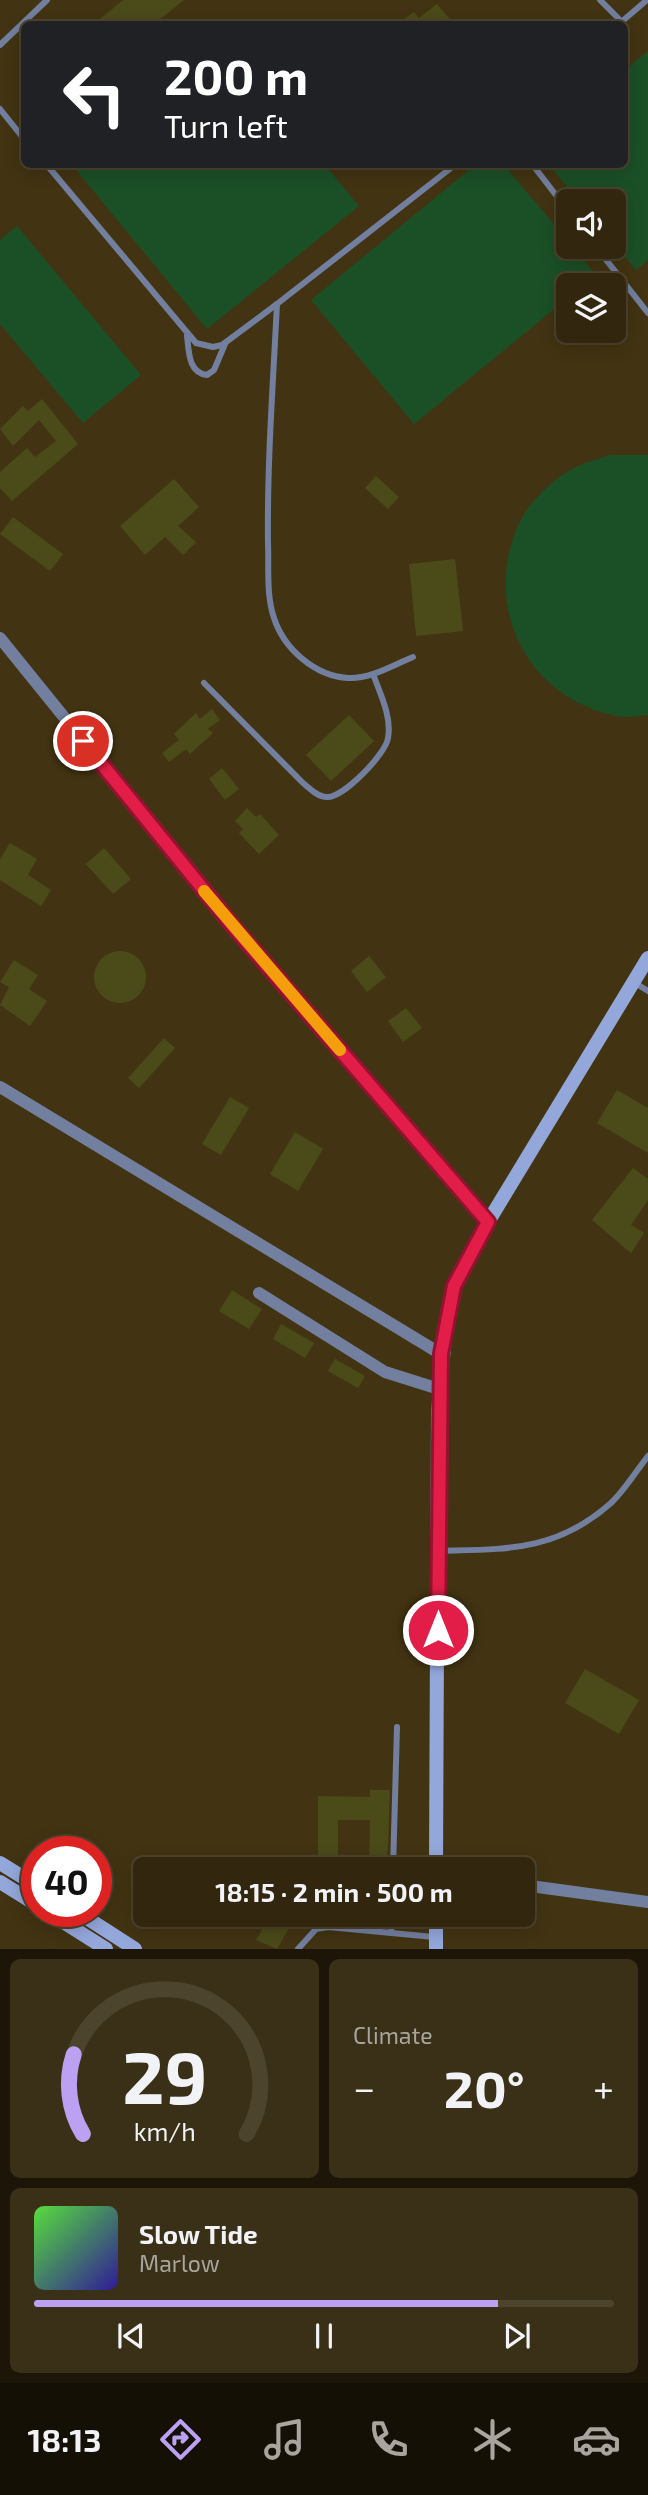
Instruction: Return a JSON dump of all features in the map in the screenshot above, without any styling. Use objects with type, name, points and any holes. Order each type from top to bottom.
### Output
[{"type":"street","points":[[0,639],[233,926],[488,1222]]},
{"type":"street","points":[[436,1857],[439,1389],[441,1354],[454,1286],[488,1222],[648,958]]},
{"type":"street","points":[[0,1087],[441,1354]]},
{"type":"street","points":[[259,1293],[385,1372],[439,1389]]},
{"type":"street","points":[[0,1863],[21,1876]]},
{"type":"street","points":[[0,1882],[21,1895]]},
{"type":"street","points":[[535,1887],[648,1902]]},
{"type":"street","points":[[71,1927],[106,1949]]},
{"type":"street","points":[[101,1927],[135,1949]]},
{"type":"lane","points":[[25,21],[47,0]]},
{"type":"lane","points":[[600,0],[618,21]]},
{"type":"lane","points":[[622,21],[647,0]]},
{"type":"lane","points":[[0,45],[21,25]]},
{"type":"lane","points":[[0,109],[21,135]]},
{"type":"lane","points":[[49,168],[187,336],[205,346],[225,344]]},
{"type":"lane","points":[[187,336],[193,368],[200,374],[207,375],[214,370],[225,344],[451,168]]},
{"type":"lane","points":[[535,168],[556,195]]},
{"type":"lane","points":[[605,259],[648,313]]},
{"type":"lane","points":[[277,304],[268,508],[269,582],[274,618],[287,643],[318,670],[350,678],[373,674],[413,657]]},
{"type":"lane","points":[[204,683],[303,783],[319,796],[330,797],[339,793],[377,760],[387,744],[387,718],[373,674]]},
{"type":"lane","points":[[634,983],[648,991]]},
{"type":"lane","points":[[438,1551],[524,1548],[552,1540],[612,1502],[648,1456]]},
{"type":"lane","points":[[393,1857],[397,1727]]},
{"type":"lane","points":[[298,1949],[316,1929],[391,1931],[436,1943]]},
{"type":"green space","points":[[648,51],[648,260],[636,270],[626,258],[626,189],[569,189],[552,168],[628,168],[628,68]]},
{"type":"green space","points":[[74,168],[327,168],[359,206],[207,329]]},
{"type":"green space","points":[[471,168],[507,168],[556,227],[556,259],[582,259],[594,273],[556,273],[556,308],[414,424],[311,300]]},
{"type":"green space","points":[[17,226],[141,375],[83,423],[0,324],[0,240]]},
{"type":"green space","points":[[610,455],[648,455],[648,715],[616,716],[583,705],[556,688],[533,666],[518,639],[508,609],[506,578],[511,546],[524,514],[543,491],[561,476]]},
{"type":"building","points":[[123,0],[184,0],[158,21],[98,21]]},
{"type":"building","points":[[437,4],[451,21],[402,21],[414,12],[419,18]]},
{"type":"building","points":[[42,399],[78,444],[12,501],[0,488],[0,472],[27,448],[35,457],[56,441],[39,420],[13,446],[0,429],[23,406],[28,411]]},
{"type":"building","points":[[376,476],[399,497],[388,509],[365,488]]},
{"type":"building","points":[[174,479],[199,507],[178,526],[196,542],[183,555],[165,537],[145,555],[120,526]]},
{"type":"building","points":[[13,517],[63,554],[50,571],[0,534]]},
{"type":"building","points":[[455,559],[463,631],[416,636],[409,564]]},
{"type":"building","points":[[212,709],[220,720],[208,729],[213,733],[190,754],[186,749],[169,762],[162,753],[179,740],[174,734],[196,713],[200,719]]},
{"type":"building","points":[[349,715],[374,741],[331,781],[306,755]]},
{"type":"building","points":[[222,768],[239,789],[225,800],[209,779]]},
{"type":"building","points":[[247,808],[256,817],[260,814],[279,835],[259,854],[239,833],[243,829],[235,821]]},
{"type":"building","points":[[10,843],[37,859],[28,875],[51,890],[41,906],[0,880],[0,859]]},
{"type":"building","points":[[104,848],[131,879],[113,894],[86,864]]},
{"type":"building","points":[[120,951],[130,953],[138,959],[144,967],[144,987],[138,995],[130,1001],[120,1003],[110,1001],[102,995],[96,987],[94,977],[96,967],[102,959],[110,953]]},
{"type":"building","points":[[369,956],[386,977],[367,992],[351,971]]},
{"type":"building","points":[[14,960],[38,975],[29,989],[47,1001],[30,1026],[0,1005],[9,987],[0,982]]},
{"type":"building","points":[[406,1008],[422,1028],[403,1042],[388,1021]]},
{"type":"building","points":[[164,1038],[175,1048],[139,1088],[128,1078]]},
{"type":"building","points":[[617,1090],[648,1108],[648,1153],[597,1123]]},
{"type":"building","points":[[230,1097],[249,1108],[221,1155],[202,1144]]},
{"type":"building","points":[[295,1132],[323,1149],[298,1191],[270,1174]]},
{"type":"building","points":[[633,1168],[648,1179],[648,1200],[631,1225],[644,1233],[631,1253],[592,1220]]},
{"type":"building","points":[[232,1290],[262,1309],[249,1329],[219,1311]]},
{"type":"building","points":[[281,1324],[314,1343],[305,1358],[273,1339]]},
{"type":"building","points":[[335,1359],[365,1376],[358,1388],[328,1371]]},
{"type":"building","points":[[585,1669],[639,1700],[619,1734],[565,1703]]},
{"type":"building","points":[[370,1790],[390,1790],[387,1857],[369,1857],[370,1820],[338,1820],[338,1857],[318,1857],[318,1796],[370,1797]]},
{"type":"building","points":[[264,1927],[290,1927],[277,1949],[256,1940]]},
{"type":"slow traffic","points":[[204,891],[340,1050]]},
{"type":"route","points":[[83,741],[233,926],[488,1222],[454,1286],[441,1354],[438,1411],[438,1630]]}]
